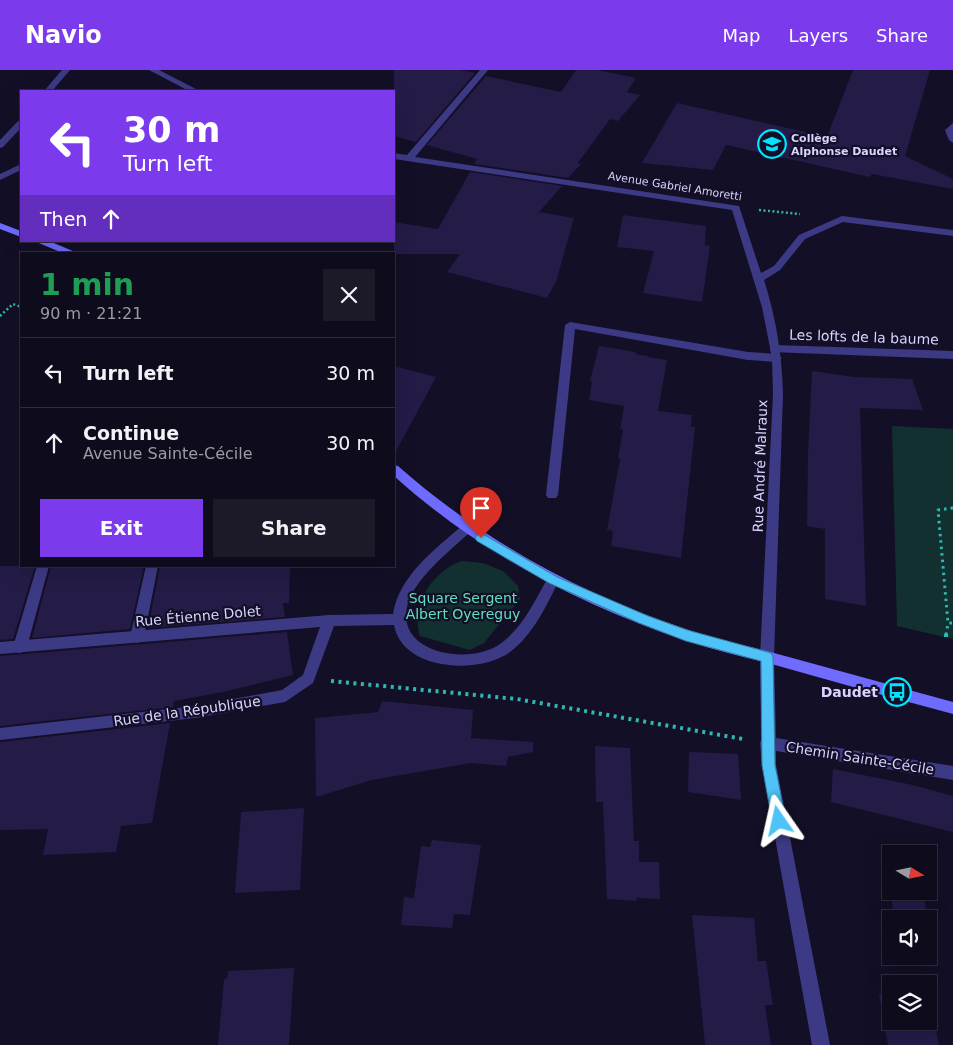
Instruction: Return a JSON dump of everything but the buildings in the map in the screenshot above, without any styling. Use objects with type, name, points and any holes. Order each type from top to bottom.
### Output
[{"type":"main road","points":[[0,226],[20,234]]},
{"type":"main road","points":[[41,242],[69,252]]},
{"type":"main road","points":[[395,470],[420,494],[466,530],[553,580],[644,620],[686,635],[953,708]]},
{"type":"street","points":[[49,90],[66,70]]},
{"type":"street","points":[[153,70],[192,89]]},
{"type":"street","points":[[408,159],[484,70]]},
{"type":"street","points":[[0,145],[20,124]]},
{"type":"street","points":[[953,126],[949,130],[953,140]]},
{"type":"street","name":"Avenue Gabriel Amoretti","points":[[395,156],[736,208]]},
{"type":"street","points":[[0,177],[20,167]]},
{"type":"street","name":"Rue André Malraux","points":[[736,208],[767,307],[776,353],[778,394],[767,657],[767,743],[769,765],[820,1045]]},
{"type":"street","points":[[758,279],[777,268],[802,237],[842,219],[953,233]]},
{"type":"street","name":"Les lofts de la baume","points":[[552,495],[570,325],[748,356],[776,353],[953,355]]},
{"type":"street","points":[[466,530],[428,563],[408,590],[399,618],[403,633],[411,644],[433,657],[455,660],[482,659],[507,647],[525,628],[553,580]]},
{"type":"street","points":[[20,647],[43,567]]},
{"type":"street","points":[[137,637],[152,567]]},
{"type":"street","name":"Rue Étienne Dolet","points":[[0,648],[329,621],[399,618]]},
{"type":"street","points":[[308,679],[329,621]]},
{"type":"street","name":"Rue de la République","points":[[0,734],[195,712],[285,696],[308,679]]},
{"type":"street","name":"Chemin Sainte-Cécile","points":[[767,743],[953,773]]},
{"type":"path","name":"Avenue Gabriel Amoretti","points":[[736,208],[842,219]]},
{"type":"path","points":[[0,316],[13,304],[20,307]]},
{"type":"path","points":[[946,637],[948,623],[938,510],[953,508]]},
{"type":"path","points":[[948,623],[953,623]]},
{"type":"path","points":[[308,679],[517,699],[767,743]]},
{"type":"green space","points":[[892,426],[953,429],[953,639],[897,626]]},
{"type":"green space","name":"Square Sergent Albert Oyereguy","points":[[461,561],[483,563],[503,571],[518,586],[520,599],[484,643],[470,650],[420,636],[418,624],[418,613],[426,591],[441,573]]},
{"type":"place","name":"Collège Alphonse Daudet","points":[[772,144]]},
{"type":"place","name":"Daudet","points":[[897,692]]},
{"type":"route","points":[[481,538],[553,580],[644,620],[686,635],[767,657],[767,743],[779,821]]}]
